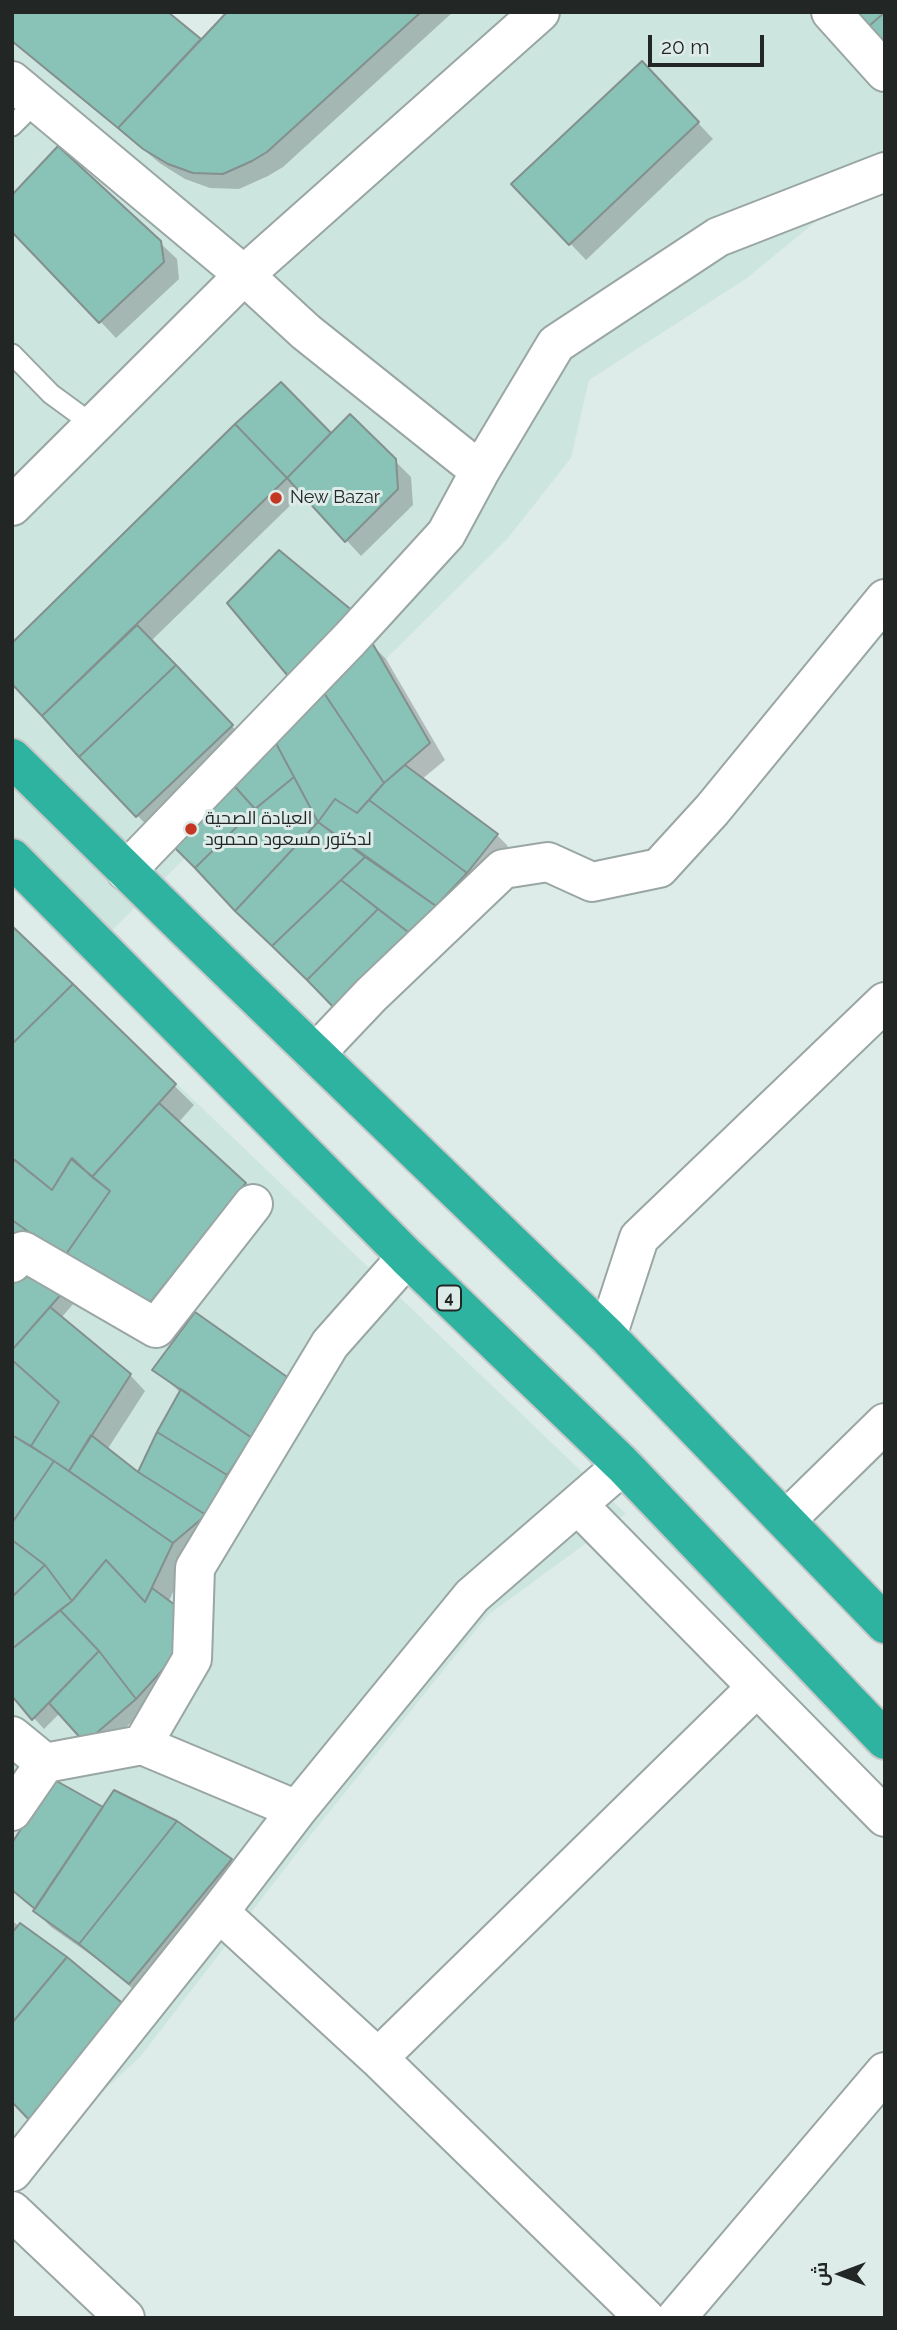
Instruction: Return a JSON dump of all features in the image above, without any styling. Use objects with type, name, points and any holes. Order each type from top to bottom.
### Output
[{"type":"highway","points":[[12,758],[607,1336],[885,1624]]},
{"type":"highway","name":"4","points":[[14,864],[407,1257],[623,1465],[885,1740]]},
{"type":"street","points":[[12,506],[244,275],[540,12]]},
{"type":"street","points":[[831,12],[885,72]]},
{"type":"street","points":[[20,103],[244,275],[306,332],[480,471]]},
{"type":"street","points":[[126,870],[350,639],[446,534],[480,471],[556,344],[718,237],[885,172]]},
{"type":"street","points":[[315,1054],[371,995],[503,869],[548,862],[592,882],[659,868],[712,810],[885,599]]},
{"type":"street","points":[[607,1336],[639,1238],[885,1002]]},
{"type":"street","points":[[12,1263],[23,1251],[156,1328],[253,1204]]},
{"type":"street","points":[[142,1745],[192,1659],[195,1568],[330,1343],[407,1257]]},
{"type":"street","points":[[786,1520],[884,1426]]},
{"type":"street","points":[[12,2172],[297,1810],[472,1596],[623,1465]]},
{"type":"street","points":[[578,1504],[885,1817]]},
{"type":"street","points":[[378,2058],[757,1687]]},
{"type":"street","points":[[12,1736],[45,1763]]},
{"type":"street","points":[[12,1811],[45,1763],[142,1745],[297,1810]]},
{"type":"street","points":[[219,1912],[378,2058],[645,2318]]},
{"type":"street","points":[[676,2318],[885,2072]]},
{"type":"street","points":[[12,2211],[125,2318]]},
{"type":"lane","points":[[12,355],[51,394],[92,424]]},
{"type":"shaded area","name":"New Bazar","points":[[12,12],[168,12],[201,39],[227,12],[885,12],[885,165],[747,278],[589,380],[571,458],[508,538],[82,960],[12,888]]},
{"type":"shaded area","points":[[12,926],[626,1514],[488,1615],[310,1836],[140,2057],[12,2176]]},
{"type":"building","points":[[12,12],[168,12],[201,39],[118,128],[12,41]]},
{"type":"building","points":[[227,12],[421,12],[267,152],[223,174],[193,173],[168,164],[143,149],[118,128]]},
{"type":"building","points":[[857,12],[885,12],[869,26]]},
{"type":"building","points":[[885,12],[885,45],[869,26]]},
{"type":"building","points":[[642,61],[699,122],[569,245],[511,184]]},
{"type":"building","points":[[58,146],[161,241],[164,262],[99,323],[12,232],[12,195]]},
{"type":"building","points":[[281,382],[331,433],[287,478],[235,424]]},
{"type":"building","points":[[350,414],[396,459],[398,489],[345,542],[287,478]]},
{"type":"building","points":[[235,424],[287,478],[42,716],[12,684],[12,643]]},
{"type":"building","points":[[279,550],[360,617],[293,682],[227,603]]},
{"type":"building","points":[[137,625],[176,665],[79,757],[42,716]]},
{"type":"building","points":[[371,641],[430,743],[384,783],[320,687]]},
{"type":"building","points":[[176,665],[233,725],[136,817],[79,757]]},
{"type":"building","points":[[320,687],[384,783],[357,813],[335,799],[318,822],[271,734]]},
{"type":"building","points":[[271,734],[294,777],[255,809],[229,780]]},
{"type":"building","points":[[405,765],[498,834],[467,873],[369,800]]},
{"type":"building","points":[[294,777],[318,822],[235,911],[195,868],[255,809]]},
{"type":"building","points":[[229,780],[255,809],[195,868],[168,841]]},
{"type":"building","points":[[335,799],[357,813],[369,800],[467,873],[436,906],[318,822]]},
{"type":"building","points":[[318,822],[365,857],[272,946],[235,911]]},
{"type":"building","points":[[365,857],[436,906],[412,935],[341,880]]},
{"type":"building","points":[[341,880],[378,909],[307,980],[272,946]]},
{"type":"building","points":[[378,909],[412,935],[341,1015],[307,980]]},
{"type":"building","points":[[12,926],[73,984],[12,1044]]},
{"type":"building","points":[[73,984],[176,1084],[92,1177],[72,1158],[52,1190],[12,1158],[12,1044]]},
{"type":"building","points":[[159,1103],[246,1183],[145,1309],[64,1257],[110,1191],[92,1177]]},
{"type":"building","points":[[71,1159],[110,1191],[64,1257],[12,1220],[12,1164],[15,1160],[52,1190]]},
{"type":"building","points":[[12,1220],[26,1230],[12,1245]]},
{"type":"building","points":[[22,1265],[64,1291],[12,1350],[12,1279]]},
{"type":"building","points":[[50,1307],[131,1374],[69,1471],[31,1446],[59,1402],[12,1360],[12,1350]]},
{"type":"building","points":[[195,1312],[290,1379],[252,1438],[152,1370]]},
{"type":"building","points":[[12,1360],[59,1402],[31,1446],[12,1435]]},
{"type":"building","points":[[181,1389],[252,1438],[227,1475],[157,1432]]},
{"type":"building","points":[[157,1432],[227,1475],[206,1515],[138,1472]]},
{"type":"building","points":[[12,1435],[54,1461],[12,1523]]},
{"type":"building","points":[[91,1435],[138,1472],[206,1515],[173,1543],[69,1471]]},
{"type":"building","points":[[54,1461],[173,1543],[145,1602],[106,1560],[72,1601],[45,1565],[12,1540],[12,1523]]},
{"type":"building","points":[[12,1540],[45,1565],[12,1597]]},
{"type":"building","points":[[106,1560],[145,1602],[152,1588],[175,1605],[178,1653],[136,1699],[99,1651],[60,1610],[72,1601]]},
{"type":"building","points":[[45,1565],[72,1601],[12,1649],[12,1597]]},
{"type":"building","points":[[60,1610],[99,1651],[32,1720],[12,1696],[12,1649]]},
{"type":"building","points":[[99,1651],[136,1699],[85,1743],[49,1703]]},
{"type":"building","points":[[53,1779],[103,1807],[35,1909],[12,1890],[12,1843]]},
{"type":"building","points":[[114,1790],[177,1821],[79,1944],[33,1911]]},
{"type":"building","points":[[177,1821],[232,1859],[129,1984],[79,1944]]},
{"type":"building","points":[[20,1923],[67,1957],[12,2023],[12,1933]]},
{"type":"building","points":[[67,1957],[127,2007],[35,2126],[12,2102],[12,2023]]},
{"type":"place","name":"New Bazar","points":[[276,498]]},
{"type":"place","name":"العيادة الصحية لدكتور مسعود محمود","points":[[191,829]]}]
